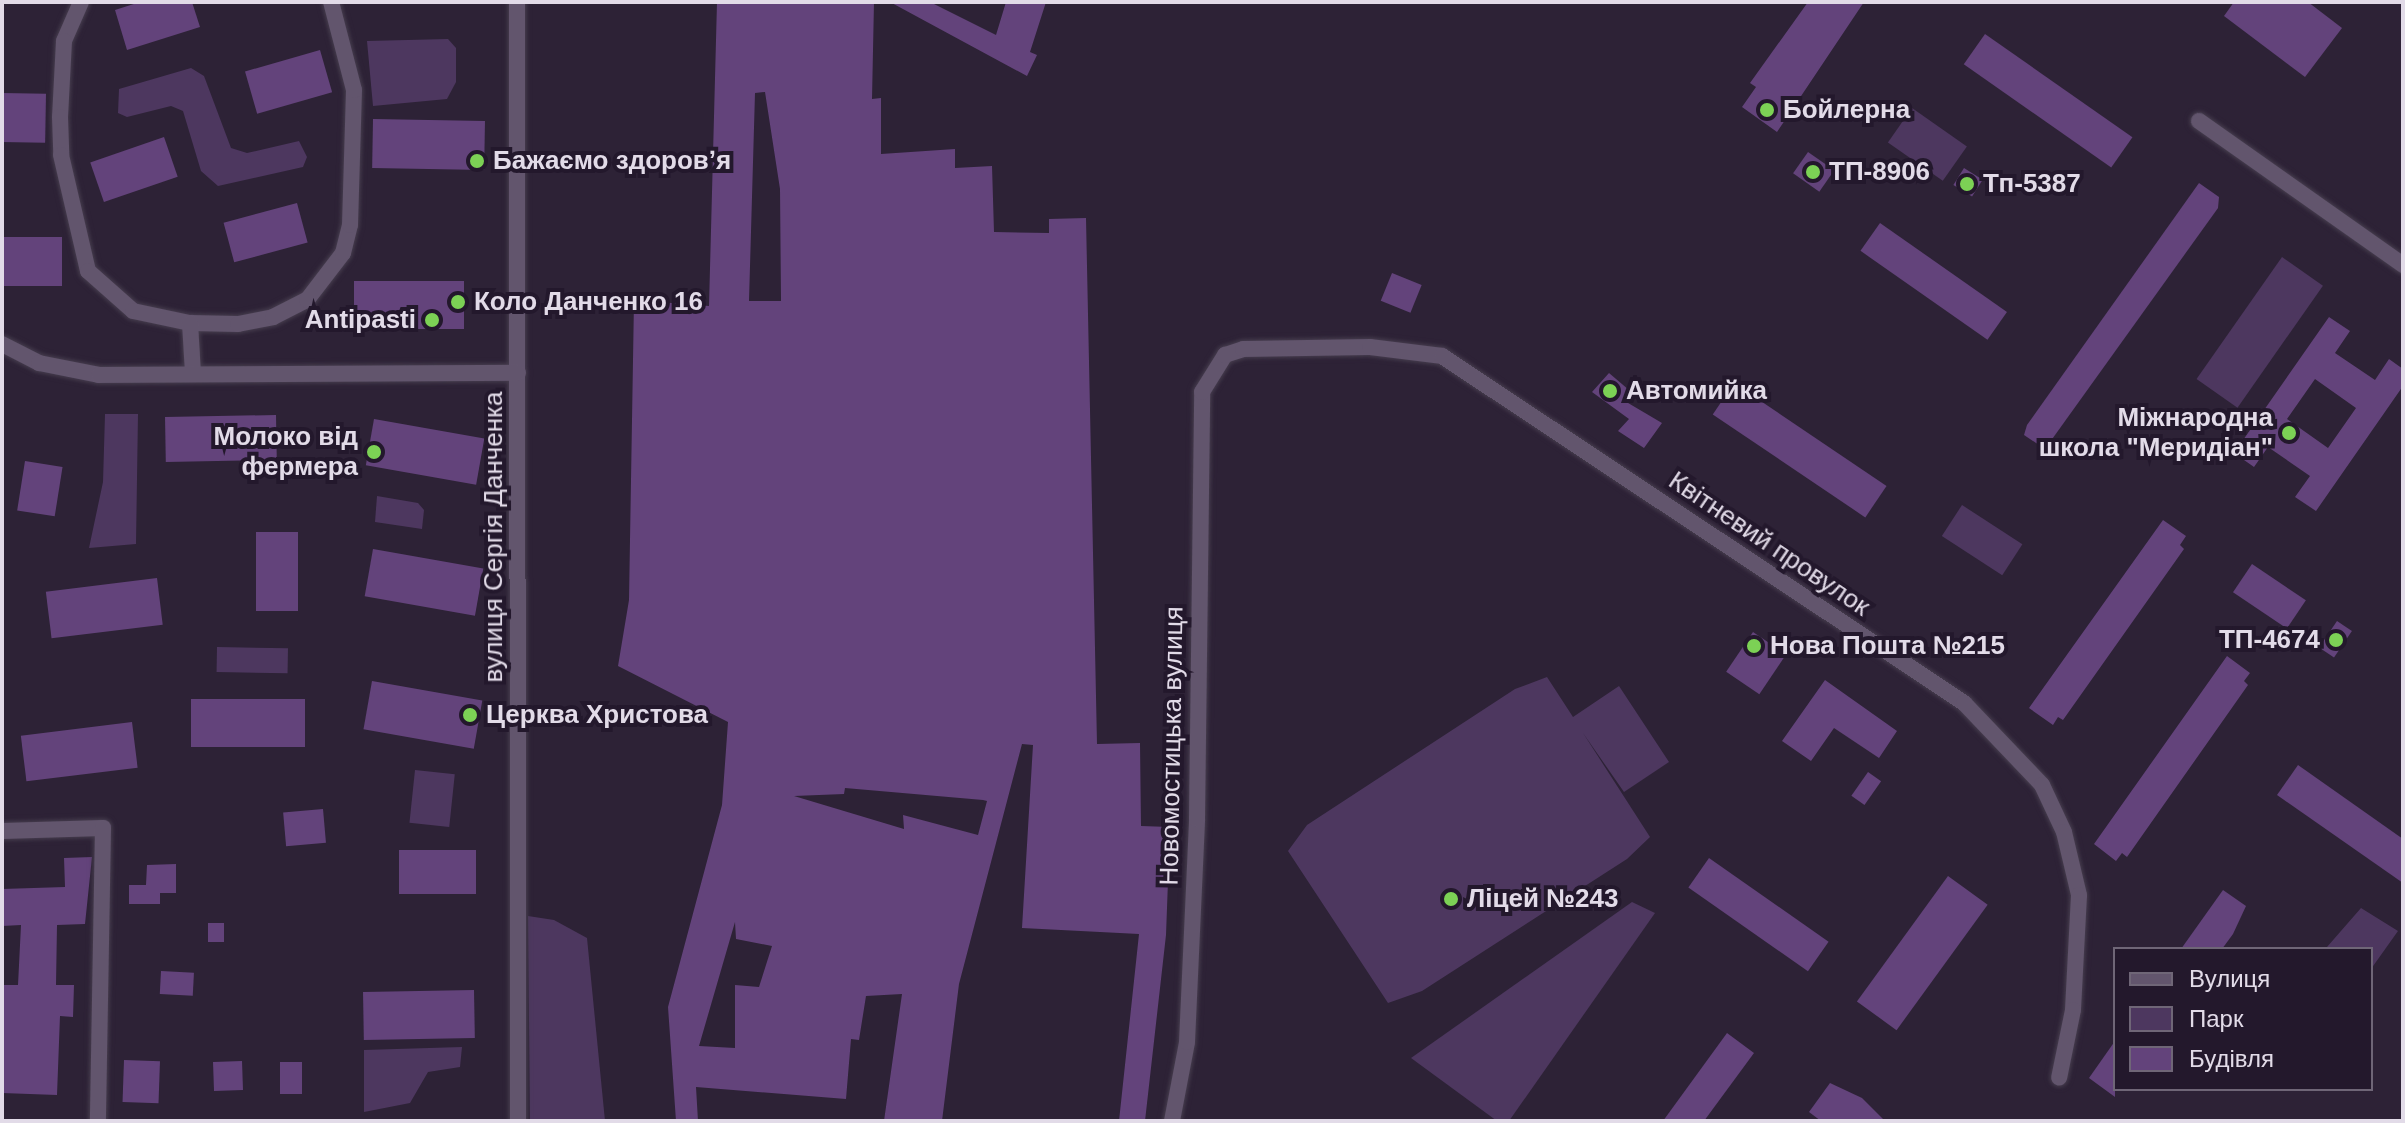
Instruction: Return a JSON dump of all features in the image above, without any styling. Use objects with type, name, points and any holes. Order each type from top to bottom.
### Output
[{"type":"street","points":[[81,2],[64,41],[60,117],[61,155],[88,271],[133,311],[190,323],[273,317],[326,283],[343,253],[350,225],[354,90],[331,2]]},
{"type":"street","name":"вулиця Сергія Данченка","points":[[517,2],[518,1121]]},
{"type":"street","points":[[2199,121],[2403,265]]},
{"type":"street","points":[[190,323],[193,373]]},
{"type":"street","points":[[2,344],[65,371],[518,373]]},
{"type":"street","name":"Квітневий провулок","points":[[1210,371],[1225,355],[1243,349],[1370,347],[1442,356],[1964,703],[2042,785],[2064,832],[2079,895],[2073,1010],[2059,1078]]},
{"type":"street","name":"Новомостицька вулиця","points":[[1172,1121],[1188,1026],[1202,392],[1210,371]]},
{"type":"street","points":[[2,831],[103,828],[98,1121]]},
{"type":"green space","points":[[448,39],[456,48],[456,82],[447,99],[373,106],[367,41]]},
{"type":"green space","points":[[191,68],[204,76],[231,148],[247,153],[299,141],[307,157],[303,167],[218,186],[201,171],[183,111],[171,106],[127,117],[118,113],[119,89]]},
{"type":"green space","points":[[1912,108],[1967,146],[1943,181],[1888,142]]},
{"type":"green space","points":[[2282,257],[2323,286],[2237,408],[2197,379]]},
{"type":"green space","points":[[105,414],[138,414],[136,544],[89,548],[103,482]]},
{"type":"green space","points":[[377,496],[418,503],[424,510],[422,529],[375,522]]},
{"type":"green space","points":[[1962,505],[2022,544],[2002,575],[1942,536]]},
{"type":"green space","points":[[217,647],[288,648],[288,673],[217,672]]},
{"type":"green space","points":[[1547,677],[1573,717],[1619,686],[1669,762],[1624,792],[1583,733],[1650,837],[1627,859],[1422,991],[1388,1003],[1288,851],[1307,825],[1515,689]]},
{"type":"green space","points":[[415,770],[455,774],[449,827],[409,823]]},
{"type":"green space","points":[[1632,902],[1655,913],[1509,1121],[1497,1121],[1411,1058]]},
{"type":"green space","points":[[2361,908],[2398,931],[2373,966],[2373,947],[2327,947]]},
{"type":"green space","points":[[528,916],[554,920],[587,938],[605,1121],[530,1121]]},
{"type":"green space","points":[[462,1047],[460,1067],[428,1072],[410,1103],[364,1112],[364,1050]]},
{"type":"building","points":[[140,2],[192,2],[200,27],[127,50],[115,10]]},
{"type":"building","points":[[717,2],[874,2],[872,99],[881,98],[881,154],[955,149],[955,168],[992,166],[994,232],[1049,233],[1049,219],[1086,218],[1097,744],[1140,743],[1141,826],[1170,827],[1166,935],[1145,1121],[1119,1121],[1139,934],[1022,928],[1033,745],[1022,744],[959,984],[942,1121],[884,1121],[902,994],[866,996],[859,1040],[851,1039],[846,1099],[696,1087],[698,1121],[676,1121],[668,1007],[722,805],[728,722],[618,666],[629,600],[634,300],[709,306]],"holes":[[[765,92],[780,189],[781,301],[749,301],[755,93]],[[845,788],[987,801],[978,835],[903,815],[904,829],[794,796],[844,794]],[[735,922],[736,939],[772,946],[759,987],[735,985],[735,1048],[699,1046]]]},
{"type":"building","points":[[890,2],[930,2],[996,35],[1006,2],[1046,2],[1030,52],[1037,55],[1027,76]]},
{"type":"building","points":[[1808,2],[1864,2],[1777,132],[1742,107],[1756,87],[1750,83]]},
{"type":"building","points":[[2234,2],[2308,2],[2342,28],[2305,77],[2224,16]]},
{"type":"building","points":[[1985,34],[2132,137],[2111,168],[1964,64]]},
{"type":"building","points":[[320,50],[332,92],[257,114],[245,71]]},
{"type":"building","points":[[2,93],[46,94],[45,143],[2,142]]},
{"type":"building","points":[[373,119],[485,121],[484,170],[372,168]]},
{"type":"building","points":[[164,137],[178,177],[104,202],[90,162]]},
{"type":"building","name":"ТП-8906","points":[[1808,152],[1834,170],[1819,192],[1793,173]]},
{"type":"building","name":"Тп-5387","points":[[1964,168],[1983,180],[1972,197],[1953,185]]},
{"type":"building","points":[[2199,183],[2219,197],[2218,208],[2045,449],[2024,435],[2027,425]]},
{"type":"building","points":[[297,203],[308,243],[234,262],[224,223]]},
{"type":"building","points":[[1880,223],[2007,312],[1987,340],[1860,251]]},
{"type":"building","points":[[2,237],[62,237],[62,286],[2,286]]},
{"type":"building","points":[[1392,273],[1422,285],[1410,313],[1381,301]]},
{"type":"building","points":[[354,281],[464,281],[464,329],[354,329]]},
{"type":"building","points":[[2329,317],[2350,331],[2335,353],[2375,380],[2389,359],[2403,369],[2403,386],[2316,511],[2295,497],[2310,476],[2268,447],[2254,467],[2234,453]],"holes":[[[2315,379],[2356,408],[2328,448],[2287,419]]]},
{"type":"building","points":[[1609,373],[1629,390],[1623,400],[1662,423],[1644,448],[1618,431],[1629,419],[1592,392]]},
{"type":"building","points":[[1734,383],[1887,486],[1865,517],[1713,415]]},
{"type":"building","points":[[276,415],[277,460],[166,462],[165,417]]},
{"type":"building","points":[[374,419],[484,438],[476,485],[366,465]]},
{"type":"building","points":[[25,461],[63,467],[55,516],[17,510]]},
{"type":"building","points":[[2163,520],[2186,536],[2180,545],[2184,549],[2063,720],[2058,717],[2053,725],[2029,708]]},
{"type":"building","points":[[256,532],[298,532],[298,611],[256,611]]},
{"type":"building","points":[[373,549],[483,568],[475,616],[365,596]]},
{"type":"building","points":[[2252,564],[2306,600],[2287,629],[2233,592]]},
{"type":"building","points":[[157,578],[163,625],[52,638],[46,592]]},
{"type":"building","name":"ТП-4674","points":[[2337,621],[2352,631],[2334,658],[2319,648]]},
{"type":"building","points":[[1753,632],[1786,654],[1759,694],[1726,672]]},
{"type":"building","points":[[2227,656],[2250,673],[2244,681],[2248,685],[2127,857],[2122,853],[2116,861],[2094,844]]},
{"type":"building","points":[[1825,680],[1897,731],[1879,758],[1834,728],[1811,761],[1782,741]]},
{"type":"building","points":[[372,681],[482,700],[474,749],[363,729]]},
{"type":"building","points":[[191,699],[305,699],[305,747],[191,747]]},
{"type":"building","points":[[132,722],[138,768],[26,781],[21,736]]},
{"type":"building","points":[[2298,765],[2403,839],[2403,883],[2277,795]]},
{"type":"building","points":[[1868,772],[1881,781],[1864,805],[1851,796]]},
{"type":"building","points":[[323,809],[326,843],[286,846],[283,812]]},
{"type":"building","points":[[399,850],[476,850],[476,894],[399,894]]},
{"type":"building","points":[[92,857],[85,924],[57,925],[56,985],[74,985],[73,1017],[60,1016],[57,1095],[2,1093],[2,985],[18,985],[21,925],[2,926],[2,889],[65,887],[64,858]]},
{"type":"building","points":[[1709,858],[1829,942],[1808,971],[1688,887]]},
{"type":"building","points":[[176,864],[176,893],[160,893],[160,904],[129,904],[129,885],[146,885],[147,865]]},
{"type":"building","points":[[1948,876],[1988,905],[1897,1030],[1857,1001]]},
{"type":"building","points":[[2223,890],[2246,906],[2223,947],[2182,947]]},
{"type":"building","points":[[208,923],[224,923],[224,942],[208,942]]},
{"type":"building","points":[[161,971],[194,973],[193,996],[160,994]]},
{"type":"building","points":[[474,990],[475,1038],[364,1040],[363,992]]},
{"type":"building","points":[[1727,1033],[1754,1053],[1704,1121],[1663,1121]]},
{"type":"building","points":[[2113,1044],[2115,1097],[2089,1078]]},
{"type":"building","points":[[124,1060],[160,1061],[159,1103],[123,1102]]},
{"type":"building","points":[[242,1061],[243,1090],[214,1091],[213,1062]]},
{"type":"building","points":[[280,1062],[302,1062],[302,1094],[280,1094]]},
{"type":"building","points":[[1830,1083],[1862,1098],[1885,1121],[1821,1121],[1809,1112]]},
{"type":"place","name":"Бойлерна","points":[[1767,110]]},
{"type":"place","name":"Бажаємо здоровʼя","points":[[477,161]]},
{"type":"place","name":"ТП-8906","points":[[1813,172]]},
{"type":"place","name":"Тп-5387","points":[[1967,184]]},
{"type":"place","name":"Коло Данченко 16","points":[[458,302]]},
{"type":"place","name":"Antipasti","points":[[432,320]]},
{"type":"place","name":"Автомийка","points":[[1610,391]]},
{"type":"place","name":"Міжнародна школа \"Меридіан\"","points":[[2289,433]]},
{"type":"place","name":"Молоко від фермера","points":[[374,452]]},
{"type":"place","name":"ТП-4674","points":[[2336,640]]},
{"type":"place","name":"Нова Пошта №215","points":[[1754,646]]},
{"type":"place","name":"Церква Христова","points":[[470,715]]},
{"type":"place","name":"Ліцей №243","points":[[1451,899]]}]
